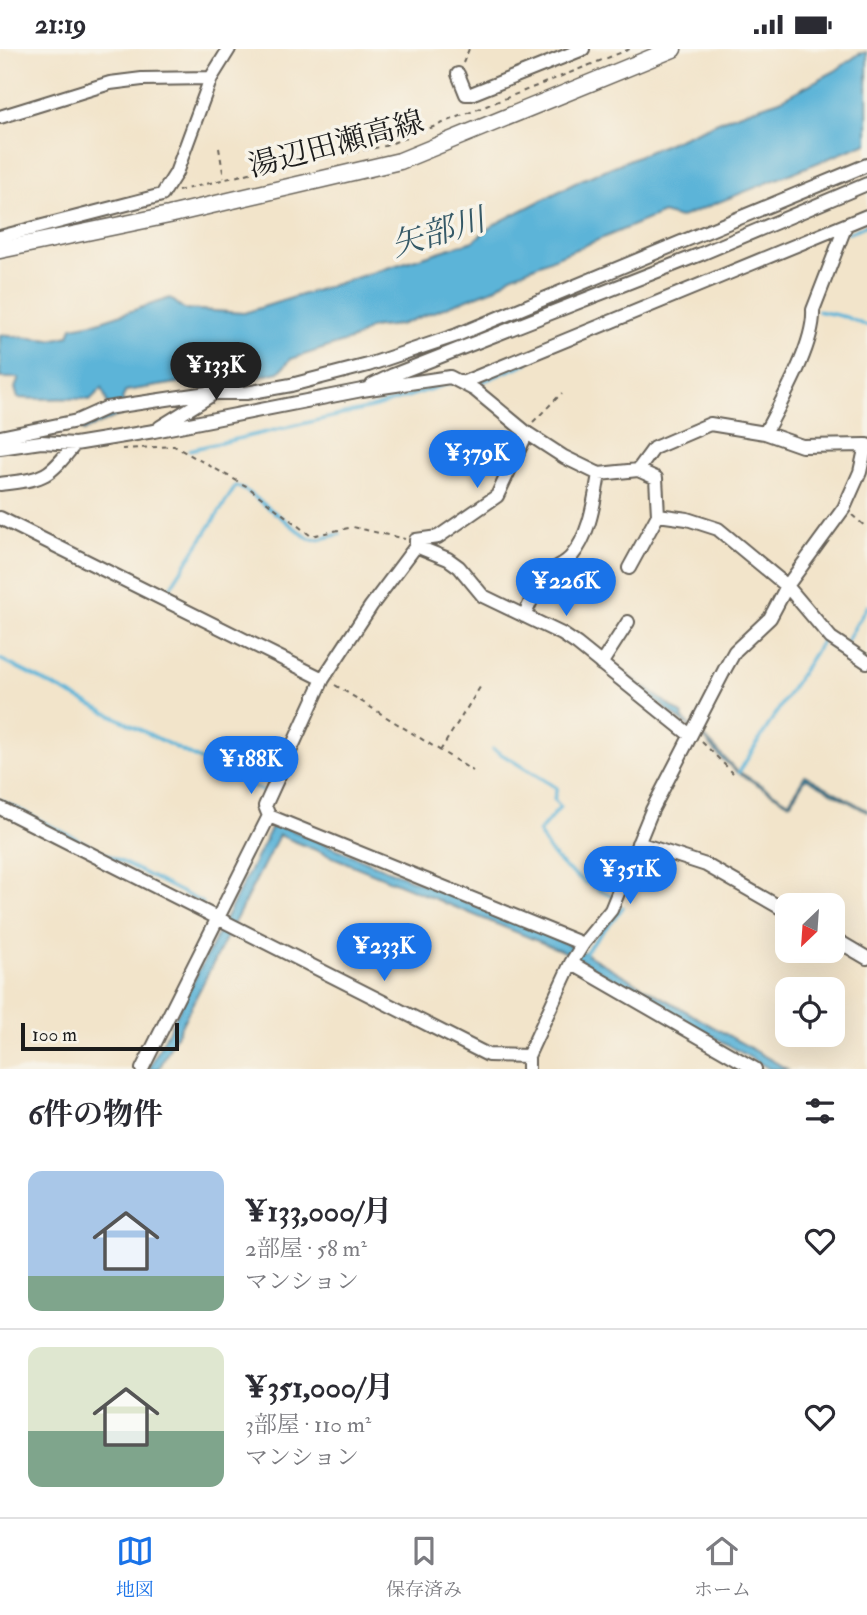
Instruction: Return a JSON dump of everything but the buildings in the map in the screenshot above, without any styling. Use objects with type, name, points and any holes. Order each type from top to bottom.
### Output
[{"type":"main road","name":"湯辺田瀬高線","points":[[0,250],[169,215],[400,162],[673,49]]},
{"type":"street","points":[[0,237],[162,195],[176,173],[211,78],[229,49]]},
{"type":"street","points":[[458,73],[466,94],[471,94],[583,49]]},
{"type":"street","points":[[0,117],[110,83],[142,79],[211,78]]},
{"type":"street","points":[[0,437],[77,421],[106,408],[126,404],[214,393],[246,393],[291,385],[368,365],[457,335],[867,165]]},
{"type":"street","points":[[362,390],[393,375],[701,254],[867,184]]},
{"type":"street","points":[[461,383],[867,216]]},
{"type":"street","points":[[765,433],[814,325],[813,310],[846,225]]},
{"type":"street","points":[[0,448],[41,442],[75,444],[362,390],[450,377],[475,390],[526,432],[564,457],[600,474],[638,470],[656,478],[658,515],[629,568]]},
{"type":"street","points":[[154,431],[214,393]]},
{"type":"street","points":[[0,808],[488,1055],[528,1063],[571,963],[611,910],[638,843],[690,734],[735,652],[764,625],[787,586],[844,508],[860,472],[867,445],[802,446],[765,433],[710,424],[654,448],[638,470]]},
{"type":"street","points":[[142,1069],[225,921],[269,816],[265,806],[324,679],[416,543],[438,537],[497,496],[526,432]]},
{"type":"street","points":[[0,484],[40,478],[54,470],[75,444]]},
{"type":"street","points":[[524,616],[542,581],[549,572],[570,559],[581,542],[593,509],[600,474]]},
{"type":"street","points":[[658,515],[687,519],[718,529],[787,586],[831,638],[867,662]]},
{"type":"street","points":[[0,518],[324,679]]},
{"type":"street","points":[[416,543],[449,559],[483,596],[562,634],[690,734]]},
{"type":"street","points":[[601,664],[628,622]]},
{"type":"street","points":[[269,816],[583,944]]},
{"type":"street","points":[[638,843],[706,865],[775,905]]},
{"type":"street","points":[[845,945],[867,958]]},
{"type":"street","points":[[571,963],[755,1069]]},
{"type":"path","points":[[458,73],[469,49]]},
{"type":"path","points":[[162,195],[385,145],[630,49]]},
{"type":"path","points":[[219,148],[225,179]]},
{"type":"path","points":[[526,432],[562,393]]},
{"type":"path","points":[[116,449],[174,446],[248,487],[311,536],[353,527],[416,543]]},
{"type":"path","points":[[844,508],[867,528]]},
{"type":"path","points":[[324,679],[473,771]]},
{"type":"path","points":[[440,751],[482,684]]},
{"type":"path","points":[[690,734],[733,773]]},
{"type":"water","points":[[867,52],[867,143],[679,218],[663,213],[511,276],[494,289],[399,325],[370,328],[356,338],[291,359],[279,372],[243,380],[197,380],[126,391],[122,399],[129,411],[83,431],[81,427],[107,414],[102,388],[90,400],[18,398],[15,388],[19,378],[0,378],[0,335],[51,340],[69,336],[72,327],[98,322],[170,298],[184,309],[244,313],[473,241],[493,225],[581,180],[735,115],[780,100],[835,71],[859,54]]},
{"type":"water","points":[[608,661],[683,715],[682,718],[706,738],[736,770],[789,802],[805,775],[867,812],[806,778],[791,802],[788,803],[737,772],[706,740],[607,663]]},
{"type":"water","points":[[274,823],[572,946],[787,1069],[770,1069],[572,955],[279,835],[159,1069],[149,1069]]},
{"type":"waterway","points":[[848,233],[867,225]]},
{"type":"waterway","points":[[818,311],[846,317],[867,326]]},
{"type":"waterway","points":[[477,384],[527,363]]},
{"type":"waterway","points":[[189,450],[375,407],[450,383]]},
{"type":"waterway","points":[[166,594],[236,486],[248,492],[309,539],[317,540],[340,534]]},
{"type":"waterway","points":[[845,644],[867,606]]},
{"type":"waterway","points":[[739,772],[823,639],[841,654],[867,669]]},
{"type":"waterway","points":[[0,659],[264,792]]},
{"type":"waterway","points":[[493,749],[557,788],[554,799],[560,807],[539,832],[544,843],[569,871],[612,896]]},
{"type":"waterway","points":[[0,800],[203,903]]},
{"type":"waterway","points":[[583,957],[623,907]]},
{"type":"water label","name":"矢部川","points":[[438,233]]}]
